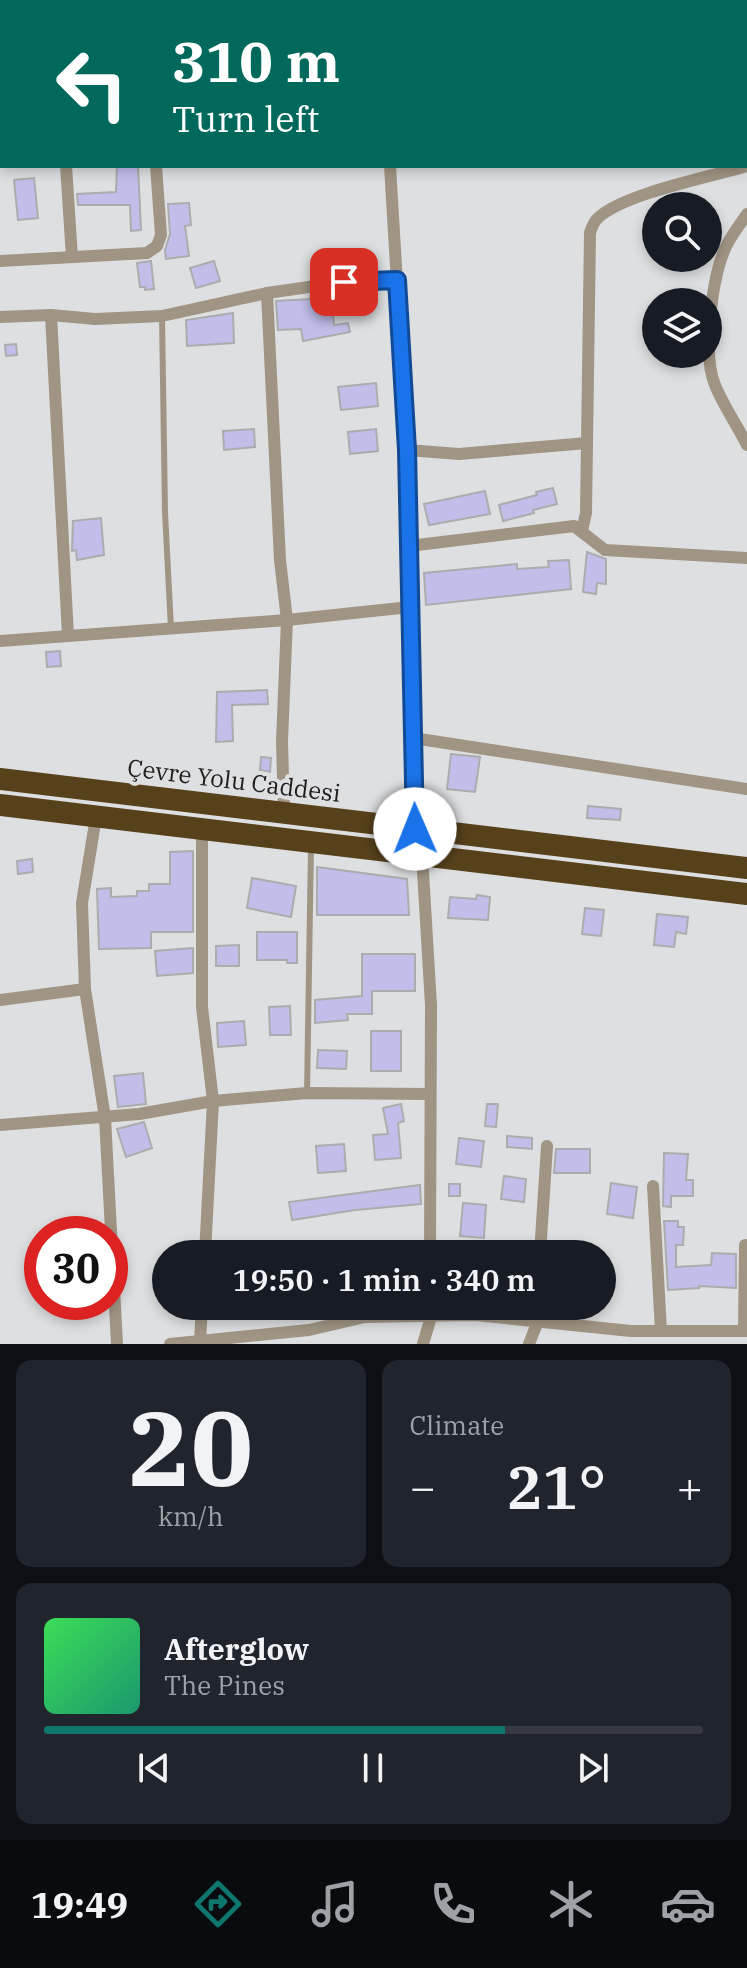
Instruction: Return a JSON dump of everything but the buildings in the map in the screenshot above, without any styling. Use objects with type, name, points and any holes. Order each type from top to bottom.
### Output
[{"type":"highway","name":"Çevre Yolu Caddesi","points":[[0,779],[747,868]]},
{"type":"highway","points":[[0,805],[747,894]]},
{"type":"street","points":[[66,168],[72,257]]},
{"type":"street","points":[[0,261],[147,253],[157,246],[161,235],[156,168]]},
{"type":"street","points":[[390,168],[407,450],[415,829]]},
{"type":"street","points":[[582,531],[586,513],[590,233],[595,221],[602,214],[643,195],[740,168]]},
{"type":"street","points":[[746,440],[715,385],[710,364],[712,299],[717,273],[725,248],[747,214]]},
{"type":"street","points":[[0,317],[51,315],[95,319],[162,316],[267,293],[344,282],[397,280]]},
{"type":"street","points":[[267,293],[280,560],[287,620],[282,741],[284,813]]},
{"type":"street","points":[[51,315],[68,636]]},
{"type":"street","points":[[407,450],[459,454],[587,443]]},
{"type":"street","points":[[409,546],[574,526],[605,550],[747,558]]},
{"type":"street","points":[[0,641],[287,620],[410,607]]},
{"type":"street","points":[[413,738],[747,789]]},
{"type":"street","points":[[96,817],[82,903],[85,989],[105,1118],[117,1344]]},
{"type":"street","points":[[202,829],[202,1007],[213,1101],[206,1240]]},
{"type":"street","points":[[422,855],[431,1005],[430,1240]]},
{"type":"street","points":[[0,1000],[85,989]]},
{"type":"street","points":[[0,1125],[105,1118],[213,1101],[307,1093],[430,1094]]},
{"type":"street","points":[[541,1240],[547,1146]]},
{"type":"street","points":[[653,1186],[661,1331]]},
{"type":"street","points":[[528,1320],[715,1338],[746,1331],[745,1245]]},
{"type":"street","points":[[200,1342],[201,1320]]},
{"type":"street","points":[[170,1344],[309,1330],[352,1320]]},
{"type":"street","points":[[423,1344],[429,1320]]},
{"type":"street","points":[[529,1344],[538,1321]]},
{"type":"street","points":[[301,1344],[309,1330]]},
{"type":"street","points":[[620,1344],[621,1330]]},
{"type":"lane","points":[[162,316],[171,629]]},
{"type":"lane","points":[[307,1093],[311,842]]},
{"type":"route","points":[[344,282],[397,280],[407,450],[415,829]]}]
